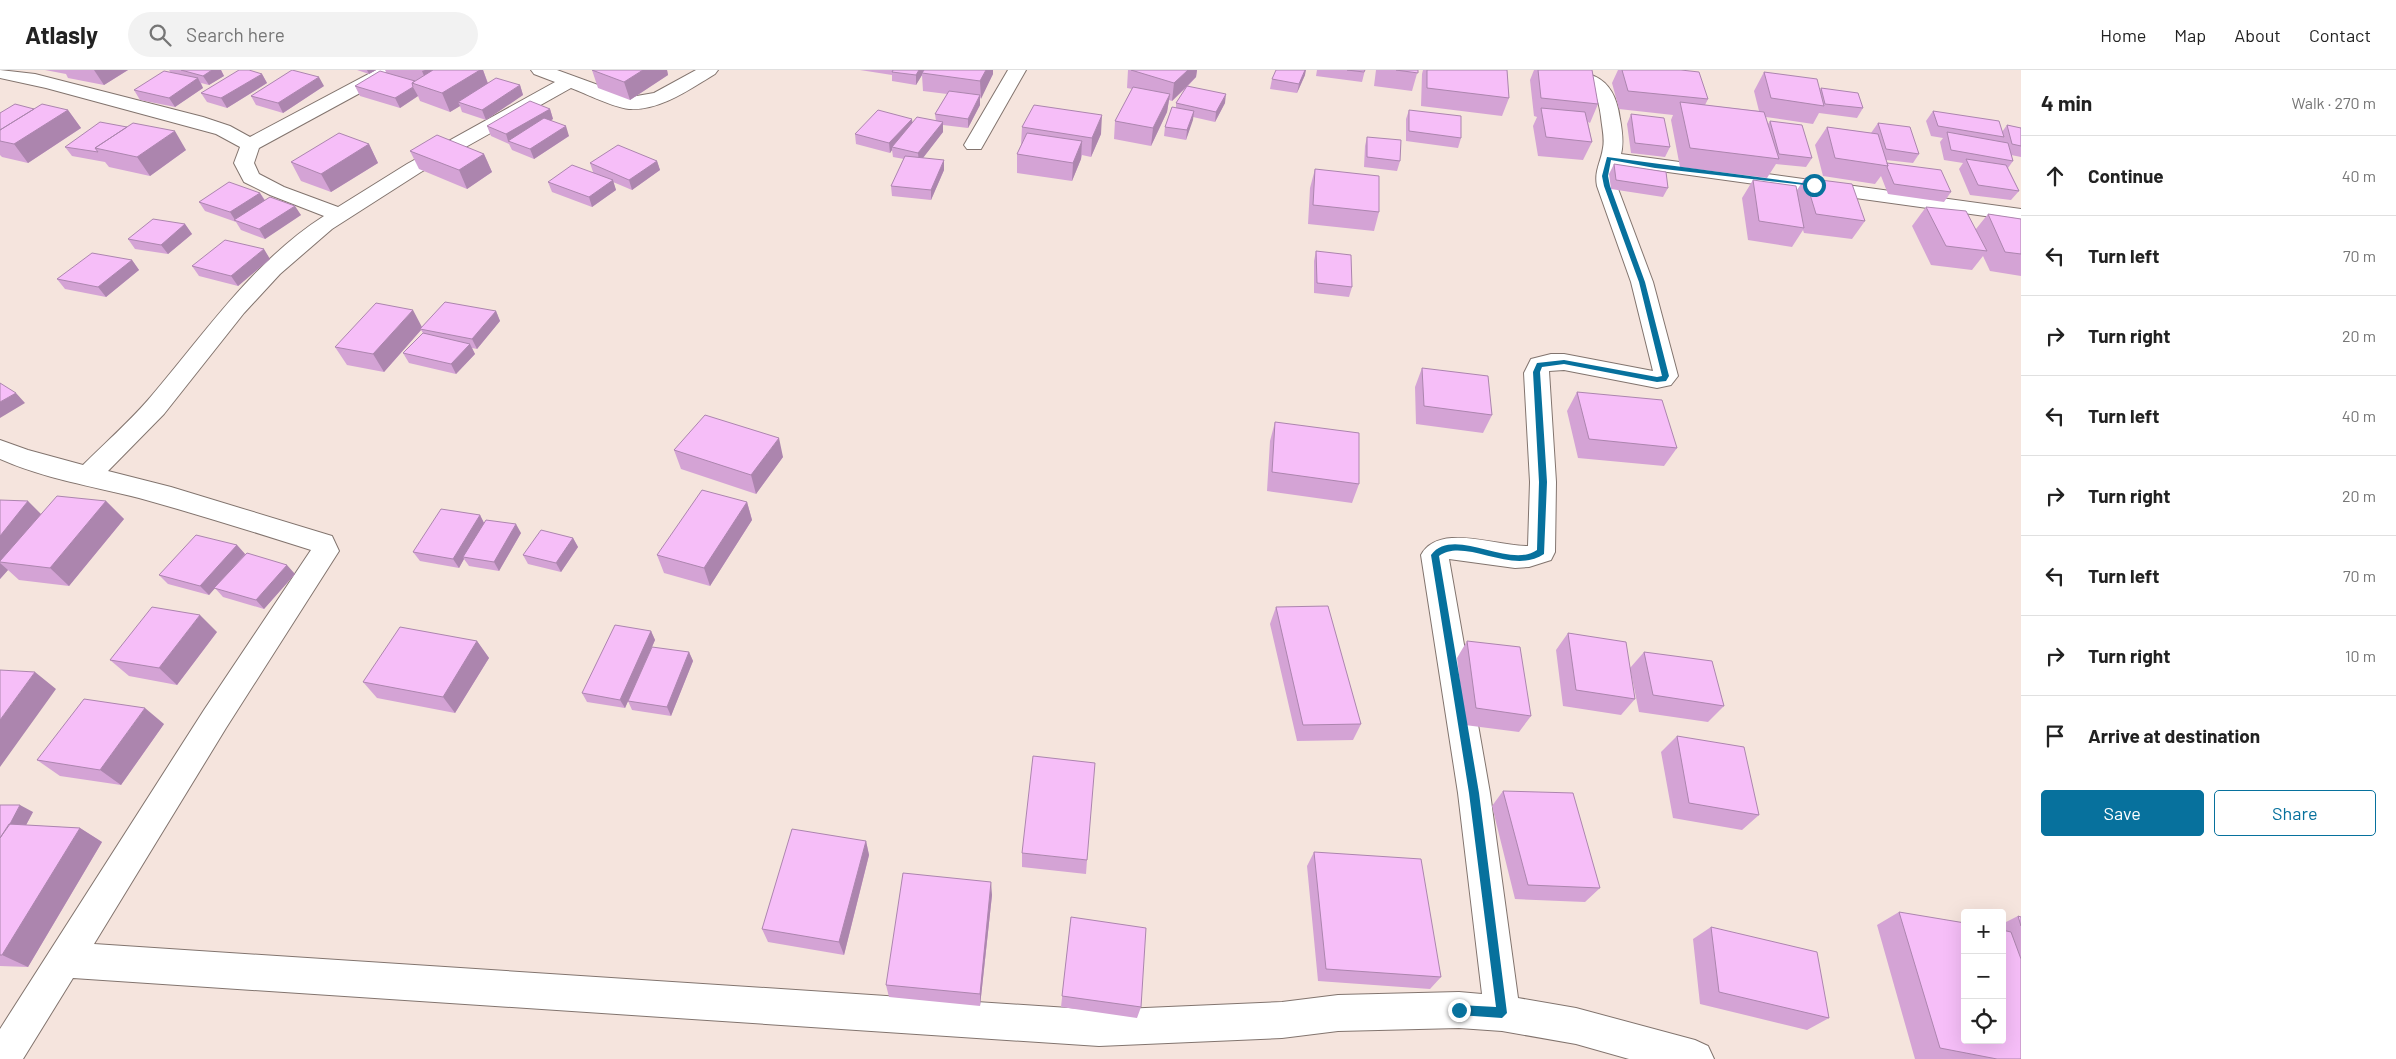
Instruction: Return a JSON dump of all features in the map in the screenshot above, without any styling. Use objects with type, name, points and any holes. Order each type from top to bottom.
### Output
[{"type":"street","points":[[342,216],[277,191],[250,178],[244,163],[250,145],[389,70]]},
{"type":"street","points":[[540,70],[629,103],[640,103],[676,89],[709,70]]},
{"type":"street","points":[[974,144],[1017,70]]},
{"type":"street","points":[[1502,1013],[1474,793],[1435,555],[1445,547],[1458,547],[1483,553],[1521,558],[1532,558],[1541,552],[1543,482],[1536,372],[1540,365],[1564,362],[1657,380],[1663,379],[1666,376],[1642,282],[1607,186],[1605,176],[1609,158],[1614,150],[1610,101],[1606,92],[1593,80],[1550,70]]},
{"type":"street","points":[[0,73],[26,73],[139,109],[198,120],[231,132],[250,145]]},
{"type":"street","points":[[87,477],[155,408],[236,308],[272,269],[325,225],[342,216],[414,168],[569,81]]},
{"type":"street","points":[[1609,158],[2021,215]]},
{"type":"street","points":[[0,449],[22,458],[87,477],[171,497],[267,528],[308,538],[322,543],[325,551],[214,719],[2,1059]]},
{"type":"street","points":[[64,960],[1099,1028],[1282,1020],[1338,1013],[1459,1010],[1502,1013],[1576,1026],[1695,1059]]},
{"type":"building","points":[[181,70],[212,70],[203,76]]},
{"type":"building","points":[[239,70],[249,70],[262,74],[221,98],[201,93]]},
{"type":"building","points":[[292,70],[319,77],[278,103],[251,96]]},
{"type":"building","points":[[433,70],[480,70],[442,93],[412,83]]},
{"type":"building","points":[[592,70],[643,70],[624,82]]},
{"type":"building","points":[[893,70],[919,70],[916,75],[892,72]]},
{"type":"building","points":[[924,70],[986,70],[980,81],[922,73]]},
{"type":"building","points":[[1131,70],[1188,70],[1174,83]]},
{"type":"building","points":[[1276,70],[1305,70],[1299,84],[1272,79]]},
{"type":"building","points":[[1347,70],[1365,70],[1364,72]]},
{"type":"building","points":[[1396,70],[1418,70],[1418,73]]},
{"type":"building","points":[[1427,70],[1507,70],[1509,98],[1427,88]]},
{"type":"building","points":[[1538,70],[1592,70],[1598,104],[1541,98]]},
{"type":"building","points":[[1622,70],[1681,70],[1699,72],[1708,99],[1628,91]]},
{"type":"building","points":[[164,71],[198,78],[169,98],[134,90]]},
{"type":"building","points":[[380,71],[415,81],[412,83],[413,87],[395,98],[355,86]]},
{"type":"building","points":[[1764,72],[1817,79],[1824,106],[1771,98]]},
{"type":"building","points":[[496,78],[520,85],[482,110],[458,102]]},
{"type":"building","points":[[1187,86],[1226,94],[1216,112],[1176,103]]},
{"type":"building","points":[[1133,87],[1170,94],[1153,128],[1115,121]]},
{"type":"building","points":[[1821,88],[1858,93],[1863,108],[1825,104]]},
{"type":"building","points":[[949,91],[980,95],[968,119],[935,114]]},
{"type":"building","points":[[530,101],[550,109],[506,134],[487,126]]},
{"type":"building","points":[[1680,102],[1764,112],[1779,159],[1690,148]]},
{"type":"building","points":[[15,104],[34,109],[0,130],[0,113]]},
{"type":"building","points":[[42,104],[68,110],[14,144],[0,141],[0,130]]},
{"type":"building","points":[[1034,105],[1102,115],[1092,138],[1022,127]]},
{"type":"building","points":[[1172,107],[1194,111],[1187,130],[1165,127]]},
{"type":"building","points":[[1541,108],[1585,112],[1592,142],[1546,137]]},
{"type":"building","points":[[878,110],[912,119],[889,143],[855,134]]},
{"type":"building","points":[[1409,110],[1461,116],[1461,138],[1409,131]]},
{"type":"building","points":[[1933,111],[1999,121],[2004,137],[1938,126]]},
{"type":"building","points":[[1631,114],[1664,118],[1670,147],[1635,143]]},
{"type":"building","points":[[917,117],[943,122],[918,153],[892,147]]},
{"type":"building","points":[[544,118],[566,126],[530,149],[508,141]]},
{"type":"building","points":[[1770,121],[1802,125],[1812,158],[1779,154]]},
{"type":"building","points":[[100,122],[127,127],[95,148],[98,152],[65,147]]},
{"type":"building","points":[[133,123],[175,131],[137,157],[95,148]]},
{"type":"building","points":[[1878,123],[1910,127],[1919,154],[1886,149]]},
{"type":"building","points":[[2007,125],[2021,128],[2021,146],[2012,144]]},
{"type":"building","points":[[1827,127],[1878,134],[1888,166],[1835,158]]},
{"type":"building","points":[[1947,132],[2008,143],[2013,161],[1951,150]]},
{"type":"building","points":[[339,133],[369,144],[321,174],[291,162]]},
{"type":"building","points":[[1027,133],[1082,141],[1073,163],[1017,154]]},
{"type":"building","points":[[437,135],[484,154],[459,170],[410,151]]},
{"type":"building","points":[[1367,137],[1401,140],[1400,161],[1367,157]]},
{"type":"building","points":[[618,145],[657,161],[629,180],[590,163]]},
{"type":"building","points":[[905,156],[944,160],[931,190],[891,186]]},
{"type":"building","points":[[1966,159],[2006,165],[2019,191],[1978,185]]},
{"type":"building","points":[[1887,163],[1941,170],[1951,192],[1894,184]]},
{"type":"building","points":[[1614,164],[1666,172],[1668,188],[1616,180]]},
{"type":"building","points":[[572,165],[613,180],[589,197],[548,182]]},
{"type":"building","points":[[1315,169],[1379,176],[1379,212],[1313,205]]},
{"type":"building","points":[[1805,178],[1852,184],[1865,221],[1816,214]]},
{"type":"building","points":[[1753,180],[1796,186],[1804,228],[1759,221]]},
{"type":"building","points":[[229,182],[260,193],[230,212],[199,202]]},
{"type":"building","points":[[270,197],[295,206],[259,229],[234,220]]},
{"type":"building","points":[[1926,207],[1966,211],[1987,251],[1946,246]]},
{"type":"building","points":[[1988,214],[2021,219],[2021,254],[2005,252]]},
{"type":"building","points":[[153,219],[185,224],[161,245],[128,239]]},
{"type":"building","points":[[225,240],[264,249],[231,276],[192,266]]},
{"type":"building","points":[[1316,251],[1351,255],[1352,287],[1317,283]]},
{"type":"building","points":[[92,253],[132,260],[98,287],[57,279]]},
{"type":"building","points":[[445,302],[496,311],[472,339],[420,329]]},
{"type":"building","points":[[376,303],[413,310],[373,354],[335,347]]},
{"type":"building","points":[[423,333],[470,344],[451,364],[403,353]]},
{"type":"building","points":[[1422,368],[1488,376],[1492,415],[1424,406]]},
{"type":"building","points":[[0,383],[16,393],[0,402]]},
{"type":"building","points":[[1577,392],[1662,400],[1677,448],[1589,439]]},
{"type":"building","points":[[705,415],[779,438],[751,475],[674,450]]},
{"type":"building","points":[[1275,422],[1359,433],[1359,484],[1272,472]]},
{"type":"building","points":[[702,490],[747,502],[704,568],[657,555]]},
{"type":"building","points":[[57,496],[106,501],[50,568],[0,562],[0,561]]},
{"type":"building","points":[[0,500],[28,501],[0,536]]},
{"type":"building","points":[[441,509],[480,515],[453,559],[413,552]]},
{"type":"building","points":[[486,520],[516,524],[494,562],[463,557]]},
{"type":"building","points":[[541,530],[573,538],[556,563],[523,555]]},
{"type":"building","points":[[196,535],[237,545],[200,586],[159,575]]},
{"type":"building","points":[[247,553],[287,565],[256,600],[214,588]]},
{"type":"building","points":[[1328,606],[1361,724],[1303,725],[1276,607]]},
{"type":"building","points":[[152,607],[200,615],[159,668],[110,660]]},
{"type":"building","points":[[615,625],[651,631],[620,700],[582,693]]},
{"type":"building","points":[[400,627],[477,641],[443,697],[363,682]]},
{"type":"building","points":[[1568,633],[1626,642],[1635,699],[1576,690]]},
{"type":"building","points":[[1467,641],[1520,647],[1531,716],[1476,708]]},
{"type":"building","points":[[652,647],[689,652],[667,707],[628,701]]},
{"type":"building","points":[[1644,652],[1712,661],[1724,706],[1653,695]]},
{"type":"building","points":[[0,670],[35,672],[0,720]]},
{"type":"building","points":[[84,699],[145,708],[100,770],[37,760]]},
{"type":"building","points":[[1677,736],[1744,747],[1759,815],[1689,803]]},
{"type":"building","points":[[1033,756],[1095,763],[1087,860],[1022,853]]},
{"type":"building","points":[[1503,791],[1573,793],[1600,888],[1528,885]]},
{"type":"building","points":[[0,805],[20,805],[0,838]]},
{"type":"building","points":[[9,824],[80,828],[2,955],[0,955],[0,838]]},
{"type":"building","points":[[792,829],[866,841],[839,942],[762,929]]},
{"type":"building","points":[[1314,852],[1421,859],[1441,977],[1326,969]]},
{"type":"building","points":[[903,873],[991,882],[980,994],[886,985]]},
{"type":"building","points":[[1899,912],[1961,922],[1961,1044],[2006,1044],[2006,931],[2011,932],[2021,959],[2021,1059],[1997,1059],[1940,1048]]},
{"type":"building","points":[[1071,917],[1146,928],[1141,1007],[1062,996]]},
{"type":"building","points":[[1711,927],[1817,952],[1829,1018],[1719,992]]},
{"type":"route","points":[[1459,1010],[1502,1013],[1474,793],[1435,555],[1437,551],[1445,547],[1458,547],[1483,553],[1521,558],[1532,558],[1541,552],[1543,482],[1536,372],[1540,365],[1551,362],[1564,362],[1657,380],[1663,379],[1666,376],[1642,282],[1607,186],[1605,176],[1609,158],[1655,166],[1814,185]]}]
